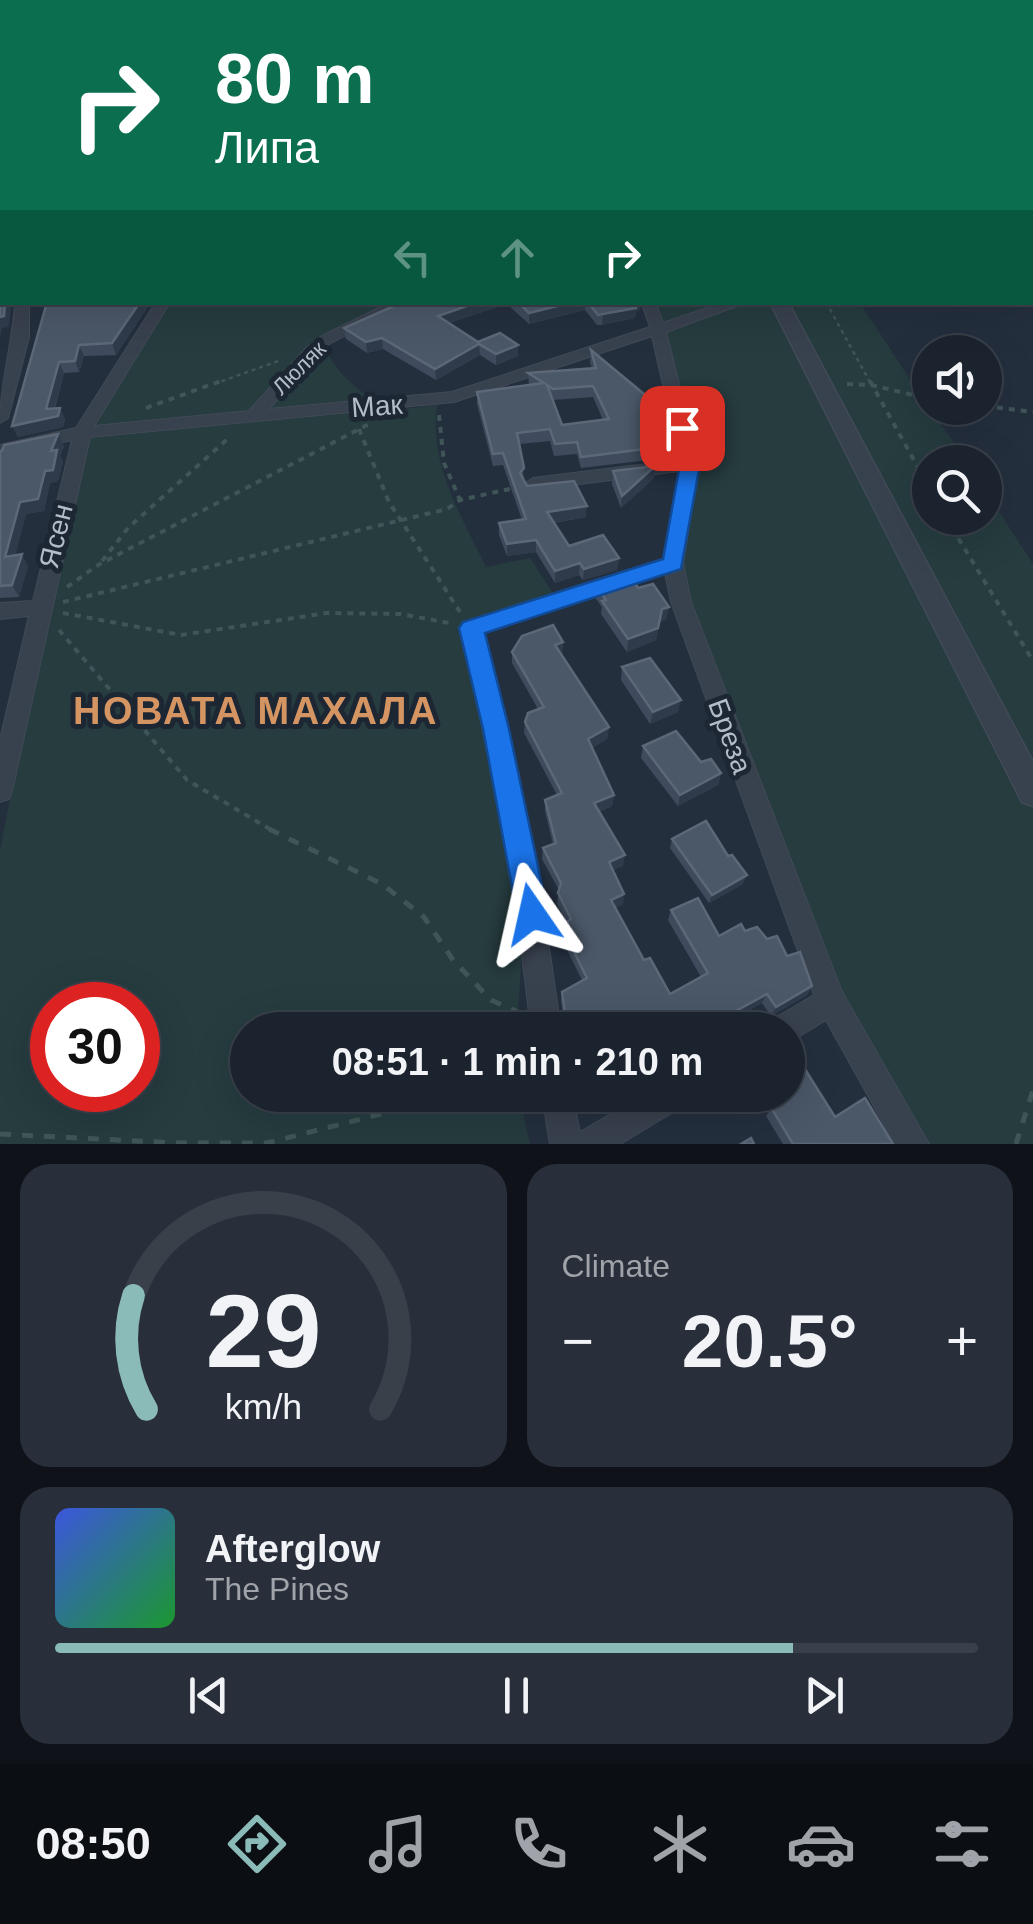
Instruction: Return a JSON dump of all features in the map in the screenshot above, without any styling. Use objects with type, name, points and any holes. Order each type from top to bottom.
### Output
[{"type":"street","points":[[0,418],[22,337],[22,305]]},
{"type":"street","name":"Ясен","points":[[0,791],[82,432],[162,305]]},
{"type":"street","name":"Люляк","points":[[254,416],[316,347],[398,305]]},
{"type":"street","name":"Бреза","points":[[649,305],[690,464],[674,564],[688,620],[831,1001],[914,1144]]},
{"type":"street","name":"Мак","points":[[0,450],[82,432],[439,400],[731,305]]},
{"type":"street","points":[[781,305],[1033,792]]},
{"type":"street","points":[[533,484],[690,464]]},
{"type":"street","points":[[544,1012],[532,914],[472,628],[674,564]]},
{"type":"street","points":[[0,611],[39,608]]},
{"type":"street","points":[[805,1016],[831,1001]]},
{"type":"street","points":[[560,1112],[566,1144]]},
{"type":"street","points":[[590,1144],[644,1112]]},
{"type":"path","points":[[828,305],[912,457]]},
{"type":"path","points":[[136,412],[316,347]]},
{"type":"path","points":[[820,384],[872,385],[912,395]]},
{"type":"path","points":[[439,400],[444,463],[460,500]]},
{"type":"path","points":[[1002,408],[1033,412]]},
{"type":"path","points":[[98,565],[128,528],[254,416]]},
{"type":"path","points":[[39,608],[98,565],[375,422]]},
{"type":"path","points":[[359,428],[371,470],[396,520],[472,628]]},
{"type":"path","points":[[39,608],[447,509],[460,500],[533,484]]},
{"type":"path","points":[[956,535],[1033,662]]},
{"type":"path","points":[[39,608],[181,635],[327,613],[402,614],[472,628]]},
{"type":"path","points":[[39,608],[188,780],[281,836],[382,884],[424,918],[453,960],[491,1000],[515,1012]]},
{"type":"path","points":[[1016,1144],[1033,1090]]},
{"type":"path","points":[[0,1134],[176,1143],[266,1143],[389,1112]]},
{"type":"green space","points":[[167,305],[387,306],[322,337],[331,360],[350,382],[385,405],[406,409],[437,405],[442,469],[486,567],[530,558],[555,596],[474,623],[524,917],[518,1012],[230,1012],[230,1112],[523,1112],[530,1144],[0,1144],[0,850],[35,668],[91,427]]},
{"type":"green space","points":[[649,305],[781,305],[1033,792],[1033,1144],[913,1144],[831,1001],[673,563],[688,455]]},
{"type":"green space","points":[[790,305],[861,305],[912,382],[912,425],[942,425],[955,445],[912,445],[912,535],[1002,535],[1002,516],[1033,564],[1033,768]]},
{"type":"building","points":[[46,305],[138,305],[112,343],[79,345],[75,361],[59,362],[46,409],[60,408],[58,416],[12,426]]},
{"type":"building","points":[[396,305],[469,305],[438,316],[478,342],[500,333],[518,345],[496,354],[479,344],[435,369],[382,338],[366,342],[344,328]]},
{"type":"building","points":[[521,305],[561,305],[529,313]]},
{"type":"building","points":[[590,305],[636,308],[598,315]]},
{"type":"building","points":[[591,350],[656,404],[661,420],[671,419],[677,445],[581,457],[577,442],[555,444],[550,429],[517,433],[524,468],[520,473],[527,486],[574,481],[587,506],[547,512],[569,546],[603,535],[619,558],[584,569],[580,563],[555,571],[536,540],[507,544],[499,523],[526,519],[503,453],[493,454],[477,392],[544,383],[528,373],[596,368]],"holes":[[[547,385],[553,389],[593,386],[609,419],[562,425]]]},
{"type":"building","points":[[58,434],[51,451],[57,450],[53,470],[45,471],[38,499],[20,502],[5,557],[22,554],[12,585],[0,586],[0,451],[4,445]]},
{"type":"building","points":[[655,466],[622,496],[613,471]]},
{"type":"building","points":[[631,576],[638,588],[653,584],[669,607],[662,609],[658,628],[628,639],[597,587]]},
{"type":"building","points":[[553,625],[563,642],[555,645],[609,727],[588,739],[614,795],[594,803],[625,855],[609,862],[624,894],[611,900],[644,960],[650,958],[670,994],[708,973],[671,910],[698,898],[719,936],[741,924],[745,931],[757,927],[767,939],[777,936],[787,956],[800,952],[812,986],[776,1007],[767,994],[734,1012],[565,1012],[562,992],[587,978],[561,926],[571,919],[558,893],[561,883],[543,848],[556,843],[545,800],[562,793],[525,722],[528,713],[544,707],[512,652],[522,636]]},
{"type":"building","points":[[650,658],[681,700],[653,712],[622,667]]},
{"type":"building","points":[[676,731],[701,762],[711,759],[721,773],[680,795],[643,746]]},
{"type":"building","points":[[706,821],[728,856],[732,855],[747,875],[712,895],[672,839]]},
{"type":"building","points":[[805,1069],[835,1117],[865,1098],[893,1144],[793,1144],[774,1112],[805,1112]]},
{"type":"district","name":"НОВАТА МАХАЛА","points":[[256,711]]},
{"type":"route","points":[[532,914],[472,628],[674,564],[690,464],[682,428]]}]
